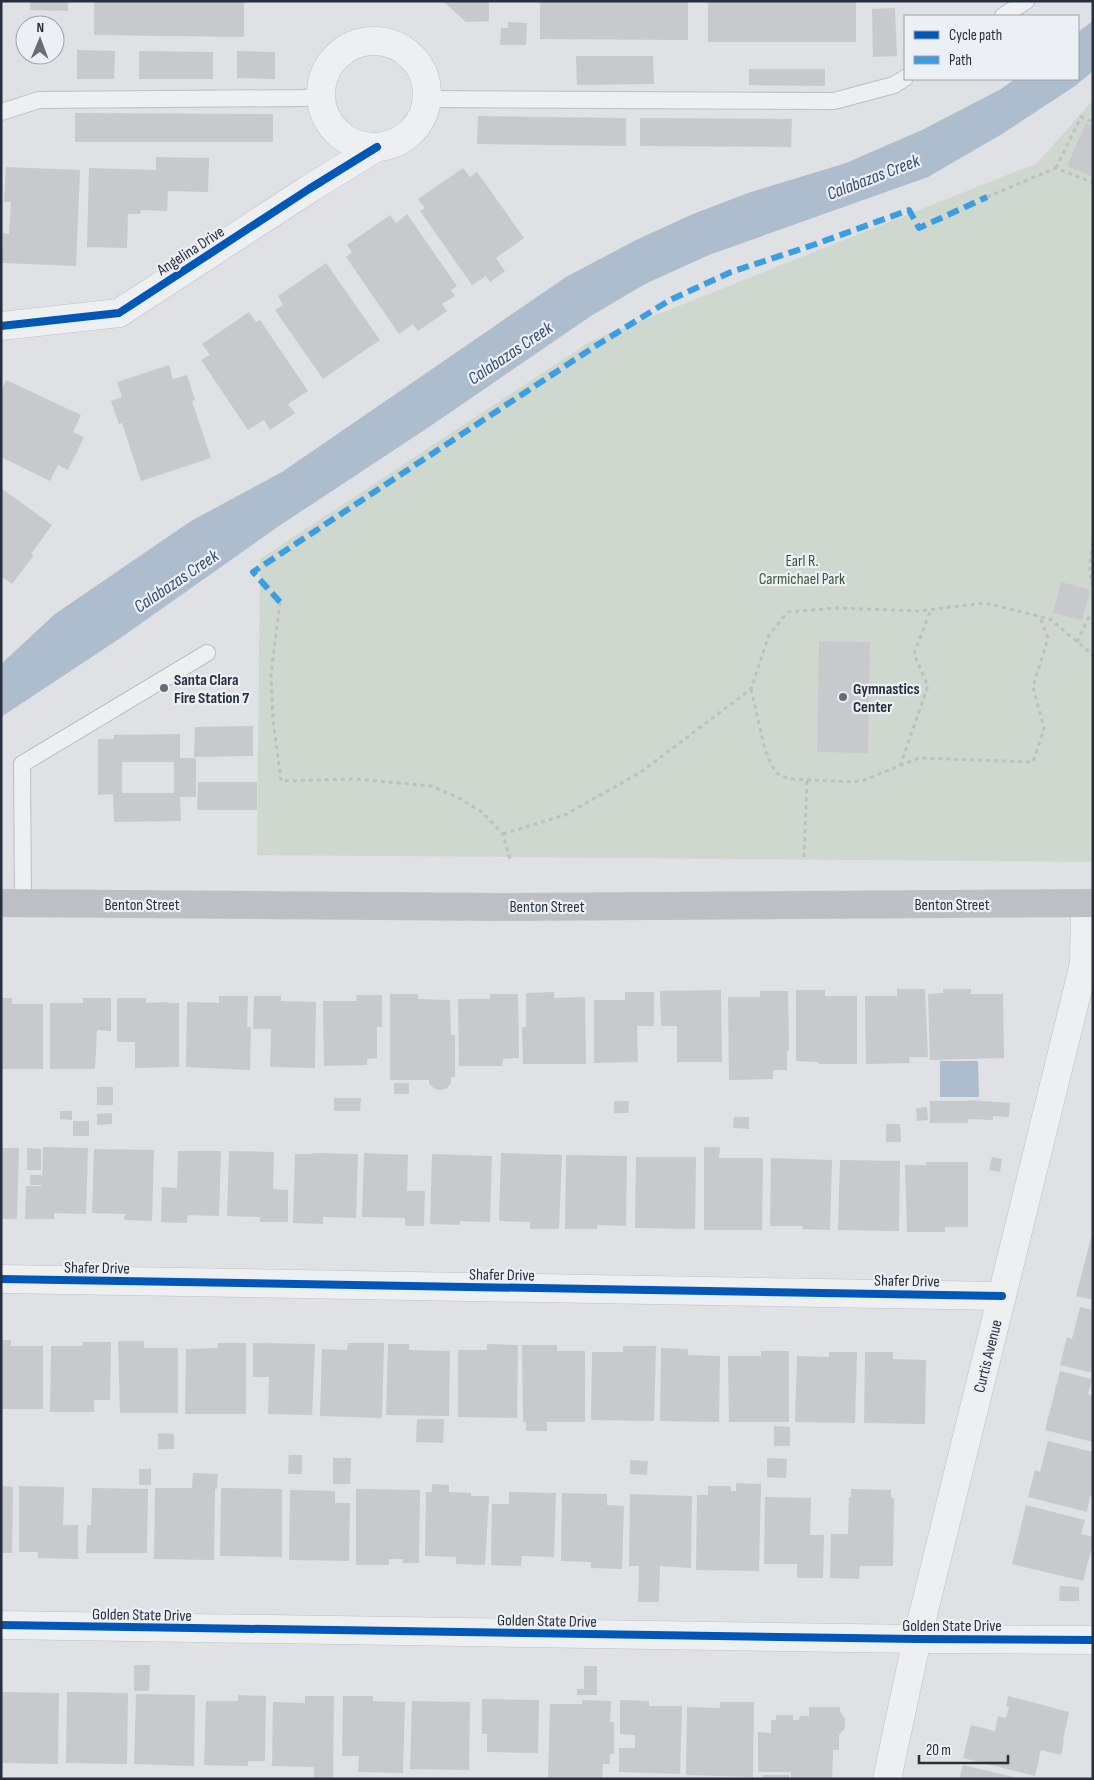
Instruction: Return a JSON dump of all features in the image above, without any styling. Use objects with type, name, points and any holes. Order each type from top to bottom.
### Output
[{"type":"main road","name":"Benton Street","points":[[12,903],[501,907],[1089,904]]},
{"type":"street","name":"Angelina Drive","points":[[367,42],[383,42],[398,47],[416,62],[426,83],[426,99],[423,114],[416,126],[405,137],[392,144],[377,147],[352,142],[332,127],[323,112],[320,96],[322,80],[328,66],[339,54],[352,46],[367,42]]},
{"type":"street","name":"Angelina Drive","points":[[1,326],[120,313],[309,189],[377,147]]},
{"type":"street","name":"Curtis Avenue","points":[[886,1779],[917,1639],[1084,964],[1089,904]]},
{"type":"street","name":"Shafer Drive","points":[[1,1279],[1002,1296]]},
{"type":"street","name":"Golden State Drive","points":[[1,1625],[1093,1640]]},
{"type":"lane","points":[[1005,15],[1026,1]]},
{"type":"lane","points":[[426,99],[834,101],[894,85],[904,79]]},
{"type":"lane","points":[[1,112],[38,100],[304,98],[320,96]]},
{"type":"lane","points":[[12,903],[22,764],[207,654]]},
{"type":"path","points":[[988,196],[1056,168],[1081,117],[1093,122]]},
{"type":"path","points":[[1056,168],[1093,183]]},
{"type":"path","points":[[1093,543],[1089,574],[1093,587]]},
{"type":"path","points":[[280,602],[272,674],[273,720],[281,781],[356,779],[431,786],[457,797],[482,812],[503,834],[510,859]]},
{"type":"path","points":[[1040,617],[1048,638],[1033,687],[1044,728],[1033,762],[919,758],[864,780],[854,782],[789,779],[778,774],[772,766],[765,750],[751,689],[769,635],[788,612],[838,608],[918,611],[985,603],[1050,619],[1093,655]]},
{"type":"path","points":[[900,766],[928,686],[914,654],[931,609]]},
{"type":"path","points":[[1077,642],[1090,615],[1093,614]]},
{"type":"path","points":[[503,834],[565,815],[641,772],[751,689]]},
{"type":"path","points":[[804,857],[807,780]]},
{"type":"green space","name":"Earl R. Carmichael Park","points":[[1093,100],[1093,862],[257,855],[260,559],[591,341],[1037,163]]},
{"type":"water","name":"Calabazas Creek","points":[[1093,21],[1093,71],[1075,86],[1002,134],[928,177],[709,255],[645,284],[591,316],[429,427],[276,528],[119,639],[1,717],[1,664],[55,614],[191,521],[282,472],[566,277],[636,240],[693,214],[748,193],[846,163],[922,130],[1001,89],[1014,80],[1079,80],[1079,31]]},
{"type":"water","points":[[940,1061],[978,1061],[979,1097],[940,1097]]},
{"type":"building","points":[[30,1],[68,1],[68,11],[30,10]]},
{"type":"building","points":[[94,1],[244,1],[244,37],[94,35]]},
{"type":"building","points":[[443,1],[489,1],[489,21],[466,22]]},
{"type":"building","points":[[540,1],[688,1],[688,40],[540,39]]},
{"type":"building","points":[[708,1],[856,1],[856,42],[708,42]]},
{"type":"building","points":[[895,8],[897,56],[873,57],[872,9]]},
{"type":"building","points":[[508,22],[527,23],[526,45],[500,45],[501,28],[508,28]]},
{"type":"building","points":[[77,50],[115,51],[114,79],[77,79]]},
{"type":"building","points":[[139,51],[213,52],[213,79],[139,79]]},
{"type":"building","points":[[237,51],[275,52],[275,79],[237,78]]},
{"type":"building","points":[[576,56],[653,56],[654,84],[577,85]]},
{"type":"building","points":[[749,69],[825,69],[825,86],[749,85]]},
{"type":"building","points":[[75,113],[273,114],[273,142],[75,142]]},
{"type":"building","points":[[478,116],[626,118],[626,146],[477,144]]},
{"type":"building","points":[[640,118],[792,119],[791,147],[640,146]]},
{"type":"building","points":[[1086,123],[1093,126],[1093,177],[1067,166]]},
{"type":"building","points":[[156,157],[209,158],[208,192],[168,191],[167,211],[141,210],[140,214],[128,214],[127,248],[87,247],[89,168],[156,170]]},
{"type":"building","points":[[6,167],[80,170],[76,266],[2,263],[3,233],[9,234],[11,202],[4,202]]},
{"type":"building","points":[[463,168],[470,177],[477,172],[524,238],[496,258],[505,271],[490,282],[486,276],[472,285],[420,211],[425,208],[418,199]]},
{"type":"building","points":[[407,214],[457,286],[451,290],[455,296],[442,304],[447,311],[418,331],[413,324],[399,334],[346,257],[352,252],[347,245],[390,215],[396,223]]},
{"type":"building","points":[[326,263],[380,340],[323,379],[275,310],[283,305],[278,296]]},
{"type":"building","points":[[249,312],[256,322],[260,320],[308,391],[288,404],[295,413],[270,430],[264,420],[248,430],[201,360],[210,355],[202,344]]},
{"type":"building","points":[[169,365],[173,379],[187,375],[195,400],[192,401],[211,458],[141,481],[122,423],[119,424],[111,401],[122,397],[117,382]]},
{"type":"building","points":[[6,380],[81,415],[73,432],[84,437],[68,470],[58,465],[50,481],[1,457],[1,391]]},
{"type":"building","points":[[1,488],[52,525],[31,554],[34,555],[12,584],[1,576]]},
{"type":"building","points":[[1061,582],[1090,590],[1082,620],[1053,613]]},
{"type":"building","name":"Gymnastics Center","points":[[819,641],[870,642],[868,753],[817,752]]},
{"type":"building","points":[[253,726],[253,756],[194,757],[195,727]]},
{"type":"building","points":[[180,734],[180,758],[196,758],[196,797],[180,797],[181,821],[114,822],[113,794],[98,795],[98,739],[114,739],[114,735]],"holes":[[[122,762],[174,762],[174,793],[122,793]]]},
{"type":"building","points":[[198,782],[257,782],[257,810],[197,810]]},
{"type":"building","points":[[897,989],[925,989],[928,1057],[909,1057],[910,1063],[866,1064],[865,996],[897,996]]},
{"type":"building","points":[[943,989],[971,989],[971,994],[1003,994],[1004,1058],[930,1060],[928,994],[943,993]]},
{"type":"building","points":[[721,990],[722,1062],[677,1062],[677,1026],[661,1026],[660,991]]},
{"type":"building","points":[[796,990],[825,990],[825,996],[857,996],[857,1064],[819,1064],[819,1062],[796,1061]]},
{"type":"building","points":[[760,991],[788,991],[789,1051],[787,1051],[787,1070],[773,1070],[773,1079],[729,1080],[728,997],[760,997]]},
{"type":"building","points":[[554,992],[554,998],[585,997],[586,1064],[523,1064],[522,1027],[526,1027],[526,993]]},
{"type":"building","points":[[625,992],[654,992],[654,1026],[637,1026],[638,1062],[594,1063],[594,1000],[625,1000]]},
{"type":"building","points":[[390,994],[418,994],[418,999],[450,1000],[451,1035],[455,1035],[455,1077],[451,1077],[451,1083],[446,1089],[435,1089],[429,1084],[429,1080],[390,1080]]},
{"type":"building","points":[[490,994],[518,994],[519,1058],[503,1059],[502,1066],[459,1066],[458,999],[490,999]]},
{"type":"building","points":[[356,995],[382,995],[382,1027],[377,1027],[377,1058],[367,1059],[367,1065],[324,1066],[323,1001],[357,1001]]},
{"type":"building","points":[[219,996],[248,996],[247,1027],[251,1027],[250,1070],[186,1067],[187,1002],[219,1003]]},
{"type":"building","points":[[254,996],[281,996],[281,1001],[316,1002],[315,1068],[270,1067],[271,1029],[253,1029]]},
{"type":"building","points":[[1,998],[12,998],[12,1004],[43,1004],[43,1069],[1,1069]]},
{"type":"building","points":[[83,998],[111,998],[111,1031],[97,1030],[95,1069],[50,1069],[50,1003],[83,1003]]},
{"type":"building","points":[[117,998],[146,998],[146,1003],[179,1003],[179,1067],[135,1068],[135,1042],[117,1042]]},
{"type":"building","points":[[394,1083],[409,1083],[409,1094],[394,1094]]},
{"type":"building","points":[[97,1087],[113,1087],[113,1105],[97,1105]]},
{"type":"building","points":[[334,1098],[361,1098],[360,1111],[334,1111]]},
{"type":"building","points":[[969,1100],[1010,1103],[1009,1117],[993,1116],[993,1120],[968,1119],[968,1123],[930,1123],[930,1101]]},
{"type":"building","points":[[614,1101],[629,1101],[628,1113],[614,1113]]},
{"type":"building","points":[[927,1107],[928,1120],[917,1121],[916,1108]]},
{"type":"building","points":[[60,1111],[72,1111],[72,1120],[60,1119]]},
{"type":"building","points":[[112,1113],[112,1124],[97,1125],[97,1114]]},
{"type":"building","points":[[734,1117],[749,1117],[749,1129],[733,1128]]},
{"type":"building","points":[[73,1121],[89,1121],[89,1136],[73,1136]]},
{"type":"building","points":[[886,1124],[900,1124],[901,1142],[886,1142]]},
{"type":"building","points":[[43,1147],[88,1148],[86,1214],[54,1213],[54,1219],[25,1219],[26,1186],[42,1186]]},
{"type":"building","points":[[704,1147],[720,1147],[719,1158],[763,1158],[762,1230],[704,1230]]},
{"type":"building","points":[[1,1148],[19,1148],[17,1219],[1,1219]]},
{"type":"building","points":[[27,1148],[41,1149],[41,1170],[27,1170]]},
{"type":"building","points":[[94,1149],[154,1150],[152,1221],[124,1220],[125,1214],[92,1213]]},
{"type":"building","points":[[178,1151],[221,1151],[219,1216],[188,1215],[187,1223],[161,1222],[162,1187],[177,1188]]},
{"type":"building","points":[[229,1151],[274,1152],[273,1189],[288,1190],[288,1222],[260,1222],[260,1217],[227,1216]]},
{"type":"building","points":[[364,1153],[408,1155],[407,1191],[425,1191],[424,1226],[405,1226],[405,1218],[362,1217]]},
{"type":"building","points":[[501,1153],[562,1155],[559,1229],[530,1229],[530,1222],[499,1221]]},
{"type":"building","points":[[295,1154],[358,1154],[356,1218],[323,1217],[323,1224],[293,1223]]},
{"type":"building","points":[[432,1154],[492,1156],[490,1222],[460,1221],[460,1225],[430,1224]]},
{"type":"building","points":[[566,1155],[627,1156],[626,1226],[597,1225],[597,1229],[565,1229]]},
{"type":"building","points":[[636,1157],[696,1157],[695,1229],[635,1228]]},
{"type":"building","points":[[992,1157],[1002,1159],[1000,1172],[989,1170]]},
{"type":"building","points":[[771,1158],[832,1160],[830,1230],[802,1229],[803,1226],[770,1226]]},
{"type":"building","points":[[840,1160],[900,1161],[899,1231],[838,1230]]},
{"type":"building","points":[[926,1162],[968,1162],[968,1227],[945,1227],[945,1232],[907,1232],[905,1165],[926,1165]]},
{"type":"building","points":[[30,1175],[42,1175],[42,1185],[30,1185]]},
{"type":"building","points":[[1093,1234],[1093,1300],[1076,1296]]},
{"type":"building","points":[[1080,1307],[1093,1310],[1093,1373],[1060,1365],[1067,1337],[1072,1339]]},
{"type":"building","points":[[1,1340],[11,1340],[11,1346],[43,1346],[43,1409],[1,1409]]},
{"type":"building","points":[[118,1341],[144,1341],[144,1348],[178,1348],[178,1413],[120,1413]]},
{"type":"building","points":[[83,1342],[111,1342],[110,1400],[94,1400],[94,1412],[50,1412],[51,1346],[83,1346]]},
{"type":"building","points":[[218,1343],[246,1343],[246,1414],[185,1414],[186,1349],[218,1348]]},
{"type":"building","points":[[253,1343],[315,1344],[312,1415],[268,1414],[269,1377],[253,1377]]},
{"type":"building","points":[[348,1343],[384,1343],[382,1418],[320,1416],[322,1349],[347,1350]]},
{"type":"building","points":[[388,1344],[409,1344],[409,1350],[450,1351],[449,1416],[386,1415]]},
{"type":"building","points":[[487,1344],[518,1345],[517,1418],[458,1417],[458,1350],[487,1350]]},
{"type":"building","points":[[522,1345],[557,1345],[557,1351],[585,1351],[585,1422],[547,1422],[547,1431],[526,1431],[526,1422],[523,1422]]},
{"type":"building","points":[[623,1346],[656,1346],[654,1421],[591,1420],[592,1352],[623,1352]]},
{"type":"building","points":[[661,1348],[688,1349],[688,1355],[720,1356],[719,1422],[660,1421]]},
{"type":"building","points":[[761,1351],[789,1351],[789,1422],[729,1422],[728,1356],[761,1356]]},
{"type":"building","points":[[829,1352],[857,1352],[855,1423],[795,1422],[797,1356],[829,1357]]},
{"type":"building","points":[[865,1352],[893,1352],[893,1359],[926,1360],[925,1424],[864,1423]]},
{"type":"building","points":[[1060,1371],[1092,1379],[1088,1394],[1093,1396],[1093,1442],[1045,1430]]},
{"type":"building","points":[[417,1419],[444,1419],[443,1443],[416,1442]]},
{"type":"building","points":[[774,1426],[790,1427],[790,1446],[774,1446]]},
{"type":"building","points":[[158,1433],[174,1434],[174,1449],[158,1449]]},
{"type":"building","points":[[1048,1441],[1093,1452],[1093,1497],[1090,1496],[1087,1512],[1028,1497],[1035,1470],[1040,1472]]},
{"type":"building","points":[[289,1455],[302,1455],[302,1474],[288,1474]]},
{"type":"building","points":[[333,1458],[351,1458],[350,1484],[333,1484]]},
{"type":"building","points":[[767,1458],[787,1459],[786,1478],[767,1477]]},
{"type":"building","points":[[630,1460],[648,1461],[647,1475],[630,1474]]},
{"type":"building","points":[[139,1469],[151,1469],[151,1485],[139,1485]]},
{"type":"building","points":[[193,1473],[218,1474],[217,1489],[215,1489],[214,1560],[154,1559],[155,1488],[192,1488]]},
{"type":"building","points":[[736,1483],[761,1484],[759,1571],[696,1570],[697,1495],[708,1495],[708,1486],[731,1486],[731,1491],[736,1491]]},
{"type":"building","points":[[432,1484],[449,1485],[449,1492],[471,1493],[471,1496],[489,1496],[485,1565],[456,1564],[456,1557],[425,1556],[426,1492],[432,1492]]},
{"type":"building","points":[[1,1486],[13,1487],[12,1553],[1,1553]]},
{"type":"building","points":[[19,1486],[64,1487],[63,1525],[78,1525],[78,1559],[38,1558],[38,1552],[19,1552]]},
{"type":"building","points":[[92,1488],[148,1489],[147,1553],[86,1553],[87,1525],[91,1525]]},
{"type":"building","points":[[221,1488],[282,1489],[282,1557],[220,1556]]},
{"type":"building","points":[[356,1489],[420,1490],[419,1563],[402,1563],[403,1559],[389,1559],[389,1565],[356,1565]]},
{"type":"building","points":[[851,1489],[891,1490],[891,1498],[894,1498],[893,1566],[860,1566],[859,1579],[830,1578],[831,1534],[848,1534]]},
{"type":"building","points":[[290,1490],[335,1491],[335,1503],[350,1503],[349,1561],[289,1560]]},
{"type":"building","points":[[509,1492],[556,1493],[554,1557],[522,1556],[521,1566],[491,1565],[492,1504],[509,1504]]},
{"type":"building","points":[[562,1493],[607,1494],[607,1505],[624,1506],[622,1569],[591,1568],[591,1562],[561,1561]]},
{"type":"building","points":[[630,1494],[692,1496],[691,1568],[660,1566],[659,1602],[638,1602],[639,1566],[629,1566]]},
{"type":"building","points":[[765,1497],[811,1498],[810,1535],[824,1535],[823,1578],[797,1578],[797,1564],[764,1564]]},
{"type":"building","points":[[1026,1505],[1085,1520],[1081,1534],[1093,1537],[1093,1543],[1083,1581],[1012,1564]]},
{"type":"building","points":[[1060,1586],[1079,1587],[1079,1601],[1059,1601]]},
{"type":"building","points":[[134,1665],[150,1665],[149,1691],[134,1691]]},
{"type":"building","points":[[584,1666],[597,1666],[597,1695],[577,1695],[577,1689],[584,1689]]},
{"type":"building","points":[[1,1692],[59,1693],[58,1764],[1,1763]]},
{"type":"building","points":[[67,1692],[128,1693],[127,1764],[66,1763]]},
{"type":"building","points":[[136,1694],[195,1695],[194,1766],[134,1764]]},
{"type":"building","points":[[238,1695],[266,1696],[265,1761],[248,1761],[248,1766],[204,1765],[206,1701],[238,1701]]},
{"type":"building","points":[[305,1696],[334,1696],[333,1779],[314,1779],[314,1767],[272,1766],[273,1702],[305,1703]]},
{"type":"building","points":[[343,1696],[373,1696],[373,1701],[405,1702],[403,1773],[358,1772],[359,1756],[342,1756]]},
{"type":"building","points":[[1008,1696],[1069,1712],[1061,1755],[1041,1750],[1035,1776],[963,1758],[971,1725],[995,1731],[998,1716],[1006,1718],[1009,1707],[1006,1707]]},
{"type":"building","points":[[482,1699],[539,1700],[538,1753],[487,1752],[487,1734],[482,1734]]},
{"type":"building","points":[[582,1700],[611,1701],[610,1722],[614,1722],[614,1754],[610,1754],[610,1764],[603,1764],[602,1779],[548,1779],[550,1704],[582,1704]]},
{"type":"building","points":[[620,1700],[649,1701],[649,1706],[682,1706],[680,1774],[619,1772],[619,1748],[635,1748],[635,1735],[620,1734]]},
{"type":"building","points":[[412,1701],[470,1702],[469,1770],[410,1769]]},
{"type":"building","points":[[720,1702],[754,1702],[753,1777],[686,1775],[687,1707],[720,1708]]},
{"type":"building","points":[[809,1707],[840,1707],[840,1711],[845,1719],[845,1728],[839,1735],[839,1750],[833,1750],[832,1779],[791,1779],[791,1772],[758,1772],[758,1732],[771,1733],[771,1720],[776,1720],[776,1715],[793,1715],[793,1720],[799,1720],[800,1716],[809,1716]]},
{"type":"building","points":[[963,1765],[1018,1778],[1018,1779],[959,1779]]},
{"type":"building","points":[[763,1775],[789,1775],[789,1779],[763,1779]]},
{"type":"marked path","points":[[280,602],[253,572],[597,345],[670,300],[731,272],[816,244],[909,210],[919,228],[987,197]]},
{"type":"cycle path","points":[[1,326],[119,313],[377,147]]},
{"type":"cycle path","points":[[1,1279],[1002,1296]]},
{"type":"cycle path","points":[[1,1625],[1093,1640]]},
{"type":"place","name":"Santa Clara Fire Station 7","points":[[164,688]]},
{"type":"place","name":"Gymnastics Center","points":[[843,697]]}]
